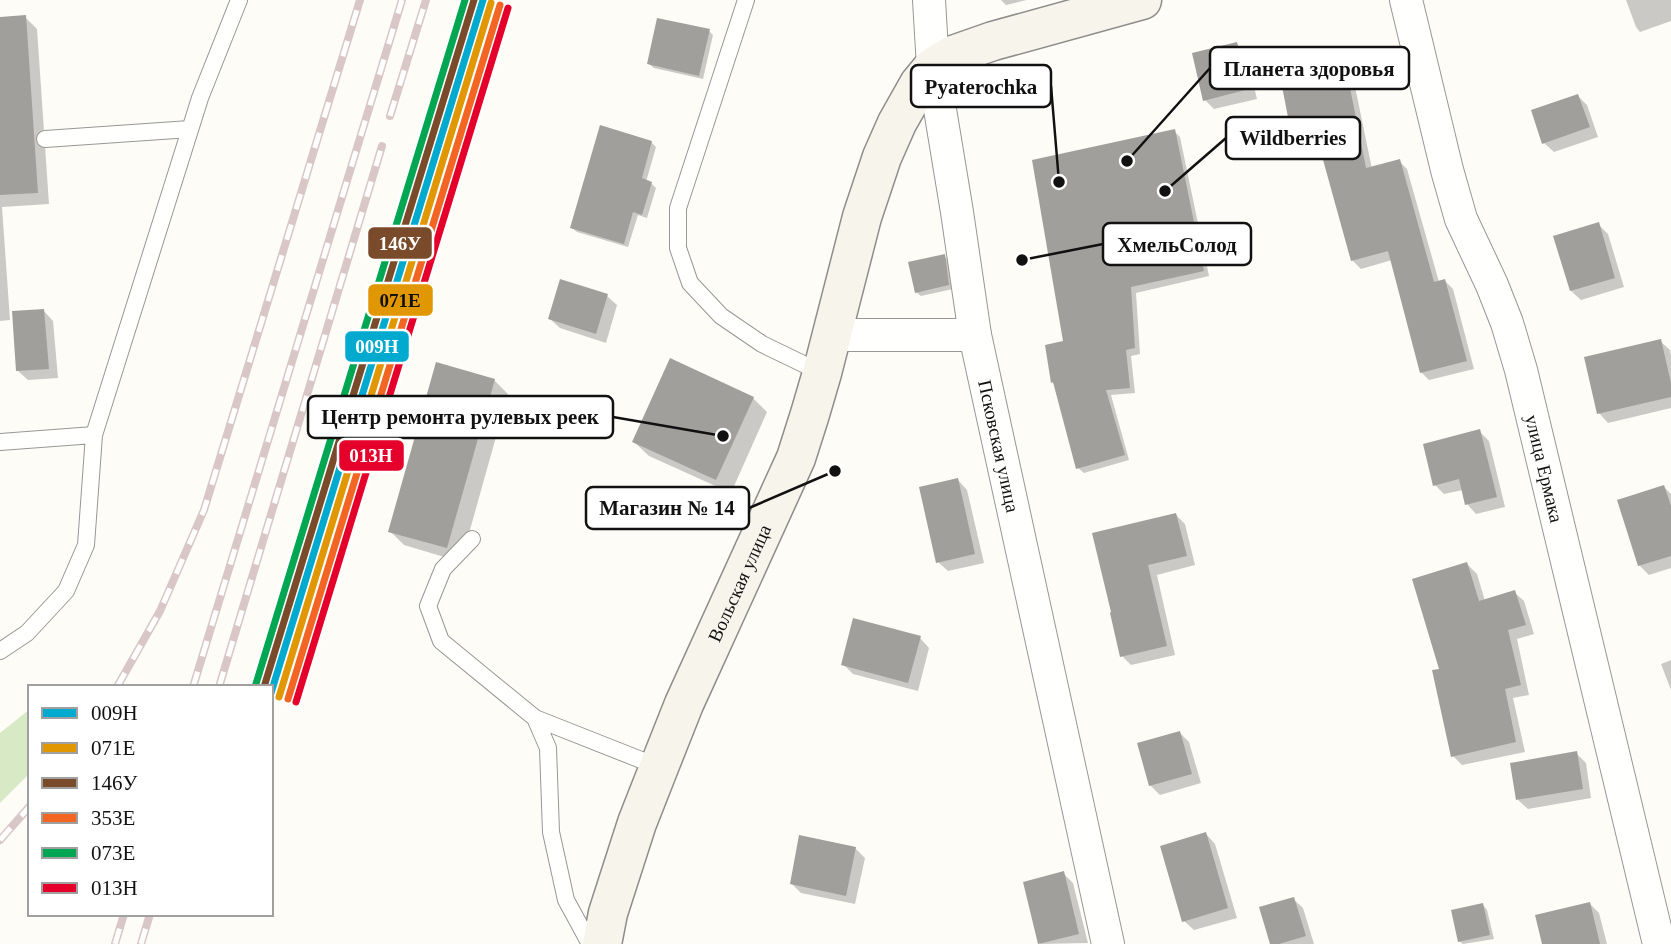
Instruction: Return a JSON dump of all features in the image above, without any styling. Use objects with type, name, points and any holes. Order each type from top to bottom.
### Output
[{"type":"street","name":"Псковская улица","points":[[929,0],[933,67],[975,335],[1108,944]]},
{"type":"street","points":[[933,67],[953,55],[993,41],[1142,0]]},
{"type":"street","name":"улица Ермака","points":[[1406,0],[1461,219],[1492,285],[1521,370],[1659,944]]},
{"type":"street","name":"Вольская улица","points":[[602,944],[608,912],[637,823],[684,704],[796,458],[822,373],[862,217],[882,157],[908,103],[933,67]]},
{"type":"street","points":[[832,335],[975,335]]},
{"type":"lane","points":[[0,651],[27,633],[66,591],[86,545],[94,435],[200,98],[239,0]]},
{"type":"lane","points":[[746,0],[678,208],[678,248],[690,283],[721,316],[762,344],[822,373]]},
{"type":"lane","points":[[45,139],[190,129]]},
{"type":"lane","points":[[0,442],[94,435]]},
{"type":"lane","points":[[472,539],[443,569],[428,606],[441,641],[534,718],[659,767]]},
{"type":"lane","points":[[534,718],[548,748],[551,832],[566,900],[590,944]]},
{"type":"green space","points":[[28,711],[28,775],[0,803],[0,733]]},
{"type":"building","points":[[26,15],[38,193],[0,195],[0,17]]},
{"type":"building","points":[[657,18],[710,29],[699,76],[647,64]]},
{"type":"building","points":[[1237,42],[1249,89],[1203,101],[1192,53]]},
{"type":"building","points":[[1345,63],[1366,168],[1400,159],[1434,282],[1445,279],[1467,361],[1420,373],[1388,251],[1351,261],[1317,138],[1293,143],[1280,76]]},
{"type":"building","points":[[1578,94],[1590,127],[1542,144],[1531,110]]},
{"type":"building","points":[[600,125],[652,141],[642,178],[652,182],[642,215],[633,212],[624,244],[570,228]]},
{"type":"building","points":[[1175,129],[1204,271],[1131,287],[1135,348],[1126,350],[1130,388],[1106,390],[1125,455],[1076,469],[1053,382],[1051,383],[1045,345],[1063,341],[1032,160]]},
{"type":"building","points":[[1599,222],[1615,278],[1570,291],[1553,236]]},
{"type":"building","points":[[945,254],[949,285],[915,293],[908,262]]},
{"type":"building","points":[[560,279],[608,294],[596,334],[548,319]]},
{"type":"building","points":[[44,309],[49,369],[16,371],[12,311]]},
{"type":"building","points":[[1661,339],[1671,383],[1671,397],[1597,414],[1584,357]]},
{"type":"building","points":[[670,358],[754,397],[716,480],[632,442]]},
{"type":"building","points":[[436,362],[495,379],[447,548],[388,532]]},
{"type":"building","points":[[1480,429],[1497,497],[1465,505],[1459,479],[1433,486],[1423,444]]},
{"type":"building","points":[[958,478],[975,554],[936,563],[919,487]]},
{"type":"building","points":[[1664,485],[1671,506],[1671,556],[1638,566],[1617,500]]},
{"type":"building","points":[[1176,513],[1187,556],[1148,565],[1167,646],[1120,657],[1092,533]]},
{"type":"building","points":[[1467,562],[1479,601],[1515,590],[1526,625],[1508,630],[1521,685],[1505,689],[1516,742],[1451,757],[1432,670],[1439,669],[1412,579]]},
{"type":"building","points":[[853,618],[921,636],[908,683],[841,665]]},
{"type":"building","points":[[1180,731],[1192,774],[1149,786],[1137,743]]},
{"type":"building","points":[[1577,751],[1583,789],[1516,800],[1510,763]]},
{"type":"building","points":[[1206,832],[1228,908],[1182,922],[1160,846]]},
{"type":"building","points":[[799,835],[856,847],[846,896],[790,884]]},
{"type":"building","points":[[1064,871],[1079,934],[1038,944],[1023,882]]},
{"type":"building","points":[[1294,897],[1306,936],[1270,944],[1259,907]]},
{"type":"building","points":[[1590,902],[1600,944],[1542,944],[1535,915]]},
{"type":"building","points":[[1483,903],[1490,935],[1458,942],[1451,910]]},
{"type":"railway","points":[[118,685],[160,611],[204,510],[360,0]]},
{"type":"railway","points":[[194,685],[402,0]]},
{"type":"railway","points":[[390,116],[426,0]]},
{"type":"railway","points":[[220,685],[382,146]]},
{"type":"railway","points":[[0,840],[28,808]]},
{"type":"railway","points":[[115,944],[123,916]]},
{"type":"railway","points":[[141,944],[149,916]]},
{"type":"transit line","name":"073Е","points":[[256,685],[465,0]]},
{"type":"transit line","name":"146У","points":[[265,685],[474,0]]},
{"type":"transit line","name":"009Н","points":[[273,686],[483,0]]},
{"type":"transit line","name":"071Е","points":[[279,697],[491,3]]},
{"type":"transit line","name":"353Е","points":[[288,699],[500,5]]},
{"type":"transit line","name":"013Н","points":[[296,702],[508,8]]},
{"type":"place","name":"Планета здоровья","points":[[1127,161]]},
{"type":"place","name":"Pyaterochka","points":[[1059,182]]},
{"type":"place","name":"Wildberries","points":[[1165,191]]},
{"type":"place","name":"ХмельСолод","points":[[1022,260]]},
{"type":"place","name":"Центр ремонта рулевых реек","points":[[723,436]]},
{"type":"place","name":"Магазин № 14","points":[[835,471]]}]
